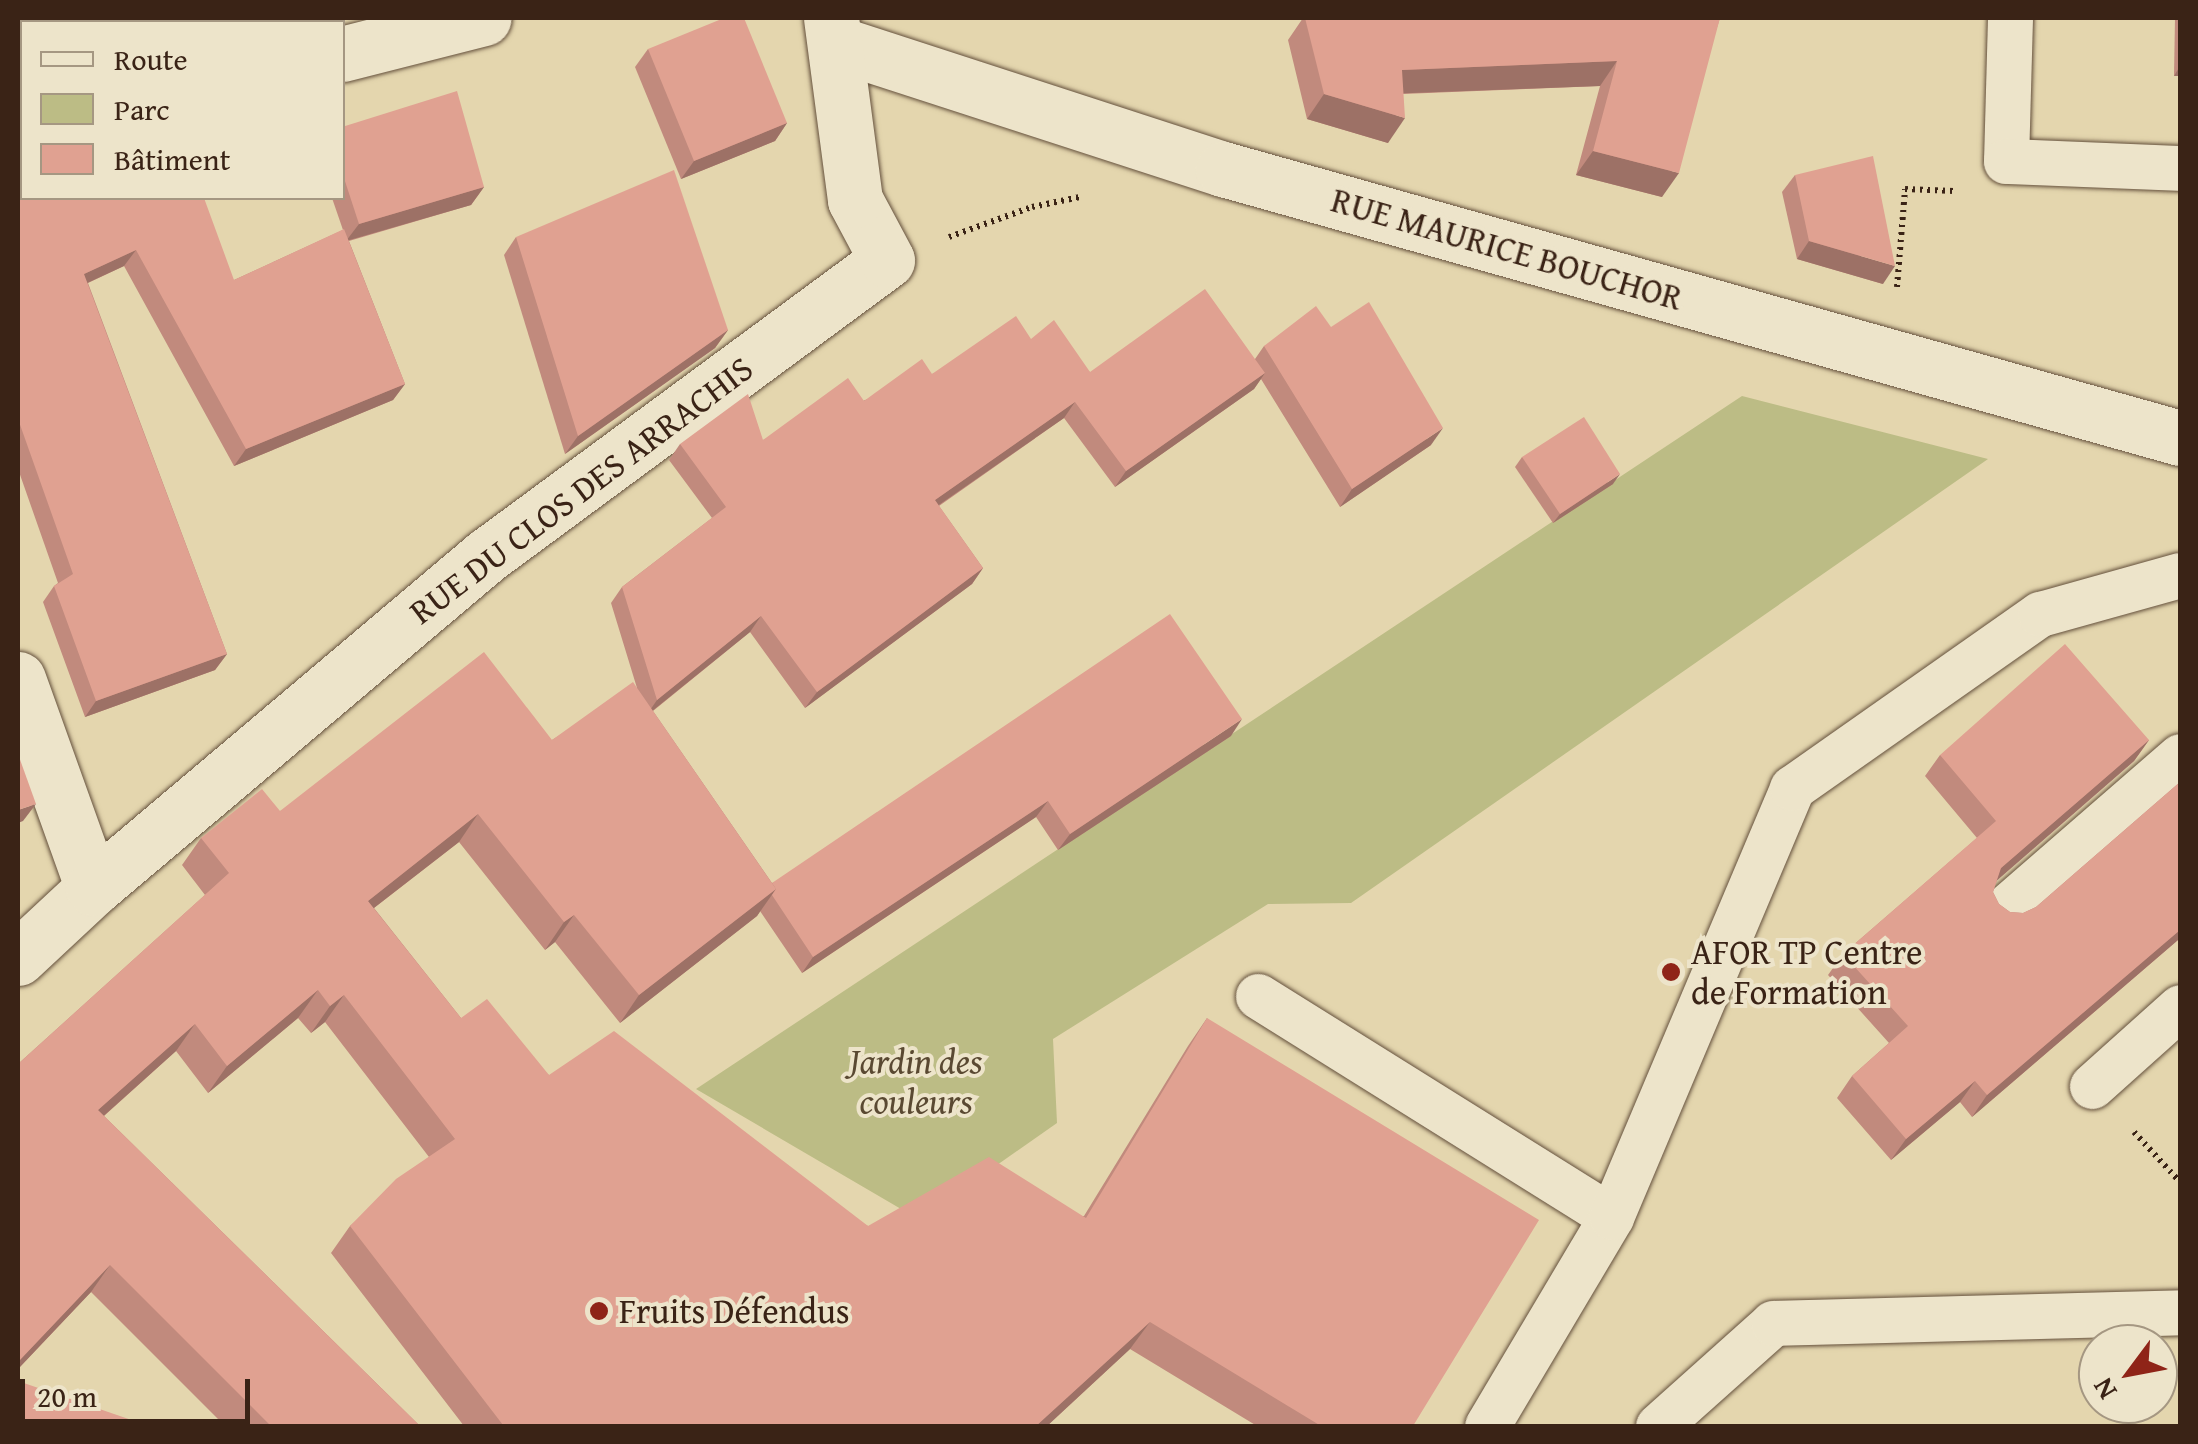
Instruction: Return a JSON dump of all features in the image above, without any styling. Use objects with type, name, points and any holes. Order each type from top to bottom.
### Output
[{"type":"street","points":[[345,53],[484,18]]},
{"type":"street","points":[[834,31],[856,200],[887,260]]},
{"type":"street","name":"RUE MAURICE BOUCHOR","points":[[834,31],[1223,169],[2180,438]]},
{"type":"street","name":"RUE DU CLOS DES ARRACHIS","points":[[18,958],[93,888],[486,556],[887,260]]},
{"type":"street","points":[[18,678],[93,888]]},
{"type":"lane","points":[[2010,18],[2006,161],[2180,168]]},
{"type":"lane","points":[[1487,1426],[1612,1217],[1792,788],[2040,614],[2180,575]]},
{"type":"lane","points":[[2004,909],[2180,756]]},
{"type":"lane","points":[[1258,996],[1612,1217]]},
{"type":"lane","points":[[2092,1086],[2180,1007]]},
{"type":"lane","points":[[1658,1426],[1773,1323],[2180,1312]]},
{"type":"path","points":[[1891,357],[1905,189],[1979,192],[2006,161]]},
{"type":"path","points":[[887,260],[1032,207],[1089,196]]},
{"type":"green space","name":"Jardin des couleurs","points":[[1742,396],[1988,459],[1351,903],[1268,904],[1053,1039],[1057,1123],[970,1184],[913,1216],[696,1089]]},
{"type":"building","points":[[724,18],[744,18],[787,123],[694,161],[648,49]]},
{"type":"building","points":[[1305,18],[1720,18],[1679,173],[1593,151],[1617,61],[1402,70],[1405,118],[1324,94]]},
{"type":"building","points":[[457,91],[484,187],[359,224],[345,181],[345,126]]},
{"type":"building","points":[[1873,156],[1895,266],[1809,241],[1795,175]]},
{"type":"building","points":[[674,170],[728,330],[578,436],[516,237]]},
{"type":"building","points":[[18,192],[20,200],[205,200],[234,280],[344,229],[405,384],[246,449],[136,250],[84,274],[227,654],[96,701],[54,586],[73,574],[18,419]]},
{"type":"building","points":[[1205,289],[1265,373],[1126,471],[1075,402],[935,500],[983,568],[817,692],[761,616],[657,700],[622,587],[726,507],[680,444],[748,394],[763,440],[848,378],[864,401],[922,359],[932,374],[1016,316],[1031,339],[1054,320],[1090,372]]},
{"type":"building","points":[[1369,302],[1443,428],[1352,489],[1264,346],[1316,306],[1331,327]]},
{"type":"building","points":[[1584,417],[1620,474],[1560,514],[1522,457]]},
{"type":"building","points":[[1170,614],[1242,719],[1070,834],[1048,801],[813,957],[772,895],[776,889],[772,883]]},
{"type":"building","points":[[2065,644],[2149,740],[2001,868],[1993,892],[1999,904],[2010,912],[2023,913],[2036,907],[2180,782],[2180,930],[1987,1095],[1975,1081],[1906,1139],[1852,1076],[1908,1026],[1843,954],[1996,821],[1940,755]]},
{"type":"building","points":[[484,652],[552,740],[633,682],[776,889],[639,995],[574,915],[564,922],[478,814],[368,901],[461,1018],[487,999],[549,1075],[614,1031],[868,1226],[989,1157],[1086,1218],[1207,1018],[1539,1220],[1413,1426],[1321,1426],[1150,1322],[1036,1426],[502,1426],[350,1226],[396,1179],[455,1139],[344,995],[330,1006],[318,990],[227,1066],[195,1024],[98,1110],[420,1426],[271,1426],[110,1265],[18,1362],[18,1064],[229,873],[201,838],[262,789],[280,811]]},
{"type":"building","points":[[18,754],[36,804],[18,810]]},
{"type":"building","points":[[18,1381],[149,1426],[18,1426]]},
{"type":"place","name":"AFOR TP Centre de Formation","points":[[1671,972]]},
{"type":"place","name":"Fruits Défendus","points":[[599,1311]]}]
